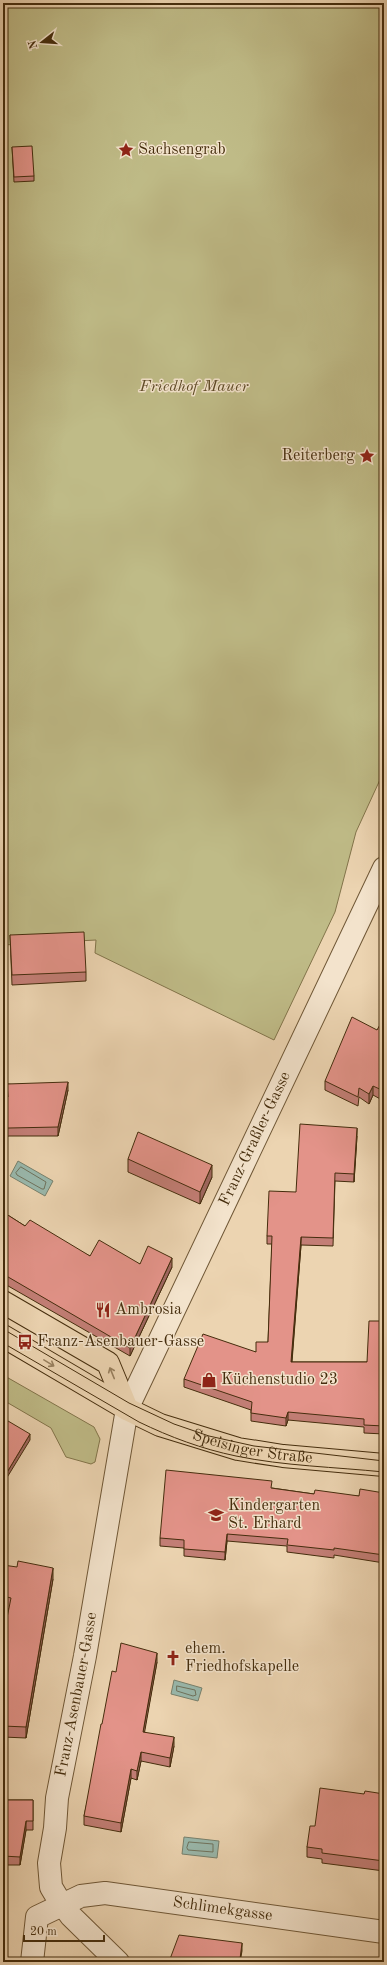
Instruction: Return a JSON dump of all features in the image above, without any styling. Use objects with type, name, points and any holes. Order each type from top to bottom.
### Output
[{"type":"main road","points":[[3,1302],[108,1363],[127,1409]]},
{"type":"main road","name":"Speisinger Straße","points":[[3,1336],[127,1409],[160,1425],[238,1449],[284,1456],[384,1465]]},
{"type":"street","name":"Franz-Graßler-Gasse","points":[[127,1409],[384,868]]},
{"type":"street","name":"Franz-Asenbauer-Gasse","points":[[118,1962],[62,1905],[52,1887],[49,1876],[49,1863],[55,1828],[57,1798],[85,1656],[127,1409]]},
{"type":"street","name":"Schlimekgasse","points":[[62,1905],[81,1896],[105,1893],[384,1932]]},
{"type":"street","points":[[32,1962],[37,1917],[62,1905]]},
{"type":"green space","name":"Friedhof Mauer","points":[[3,3],[384,3],[384,771],[356,832],[335,912],[274,1040],[95,953],[96,940],[3,945]]},
{"type":"green space","points":[[3,1375],[94,1427],[100,1439],[95,1462],[91,1464],[66,1457],[51,1428],[3,1400]]},
{"type":"water","points":[[18,1161],[53,1181],[45,1196],[10,1176]]},
{"type":"water","points":[[174,1680],[202,1688],[198,1701],[171,1694]]},
{"type":"water","points":[[184,1837],[219,1841],[217,1858],[182,1854]]},
{"type":"building","points":[[32,146],[34,176],[14,177],[12,147]]},
{"type":"building","points":[[84,932],[86,972],[12,975],[10,935]]},
{"type":"building","points":[[352,1017],[377,1030],[381,1023],[384,1025],[384,1091],[373,1086],[369,1094],[359,1088],[358,1097],[325,1081]]},
{"type":"building","points":[[68,1082],[58,1127],[3,1128],[3,1097],[8,1097],[7,1084]]},
{"type":"building","points":[[300,1124],[357,1128],[354,1174],[335,1173],[333,1238],[301,1237],[291,1362],[367,1362],[369,1321],[384,1321],[384,1426],[364,1425],[364,1419],[288,1412],[286,1418],[251,1413],[252,1402],[184,1379],[203,1334],[256,1352],[256,1342],[268,1342],[272,1236],[267,1236],[269,1191],[296,1192]]},
{"type":"building","points":[[138,1132],[212,1165],[200,1192],[128,1159]]},
{"type":"building","points":[[3,1212],[25,1226],[30,1220],[90,1256],[99,1240],[140,1264],[148,1246],[172,1258],[130,1348],[3,1274]]},
{"type":"building","points":[[3,1418],[30,1434],[3,1479]]},
{"type":"building","points":[[166,1470],[272,1481],[271,1488],[314,1494],[315,1490],[359,1496],[360,1489],[384,1493],[384,1555],[334,1548],[334,1550],[287,1545],[288,1539],[227,1534],[225,1552],[184,1549],[184,1540],[160,1538]]},
{"type":"building","points":[[18,1561],[53,1568],[26,1727],[3,1726],[3,1638],[11,1598],[3,1596],[3,1565],[17,1567]]},
{"type":"building","points":[[121,1643],[157,1653],[143,1732],[174,1737],[170,1758],[141,1752],[137,1771],[131,1769],[121,1823],[84,1816],[112,1671],[116,1672]]},
{"type":"building","points":[[320,1788],[364,1794],[365,1791],[384,1794],[384,1861],[322,1853],[322,1849],[307,1847],[310,1826],[315,1826]]},
{"type":"building","points":[[3,1800],[33,1800],[33,1821],[26,1821],[20,1857],[3,1856]]},
{"type":"building","points":[[179,1935],[242,1943],[240,1959],[242,1962],[174,1962],[170,1959]]},
{"type":"tram line","points":[[3,1329],[129,1403],[174,1424],[209,1436],[254,1446],[384,1461]]},
{"type":"tram line","points":[[3,1343],[139,1422],[174,1438],[223,1453],[272,1462],[384,1472]]},
{"type":"place","name":"Sachsengrab","points":[[126,150]]},
{"type":"place","name":"Reiterberg","points":[[367,456]]},
{"type":"place","name":"Ambrosia","points":[[103,1310]]},
{"type":"place","name":"Franz-Asenbauer-Gasse","points":[[25,1342]]},
{"type":"place","name":"Küchenstudio 23","points":[[209,1380]]},
{"type":"place","name":"Kindergarten St. Erhard","points":[[216,1515]]},
{"type":"place","name":"ehem. Friedhofskapelle","points":[[173,1658]]}]
